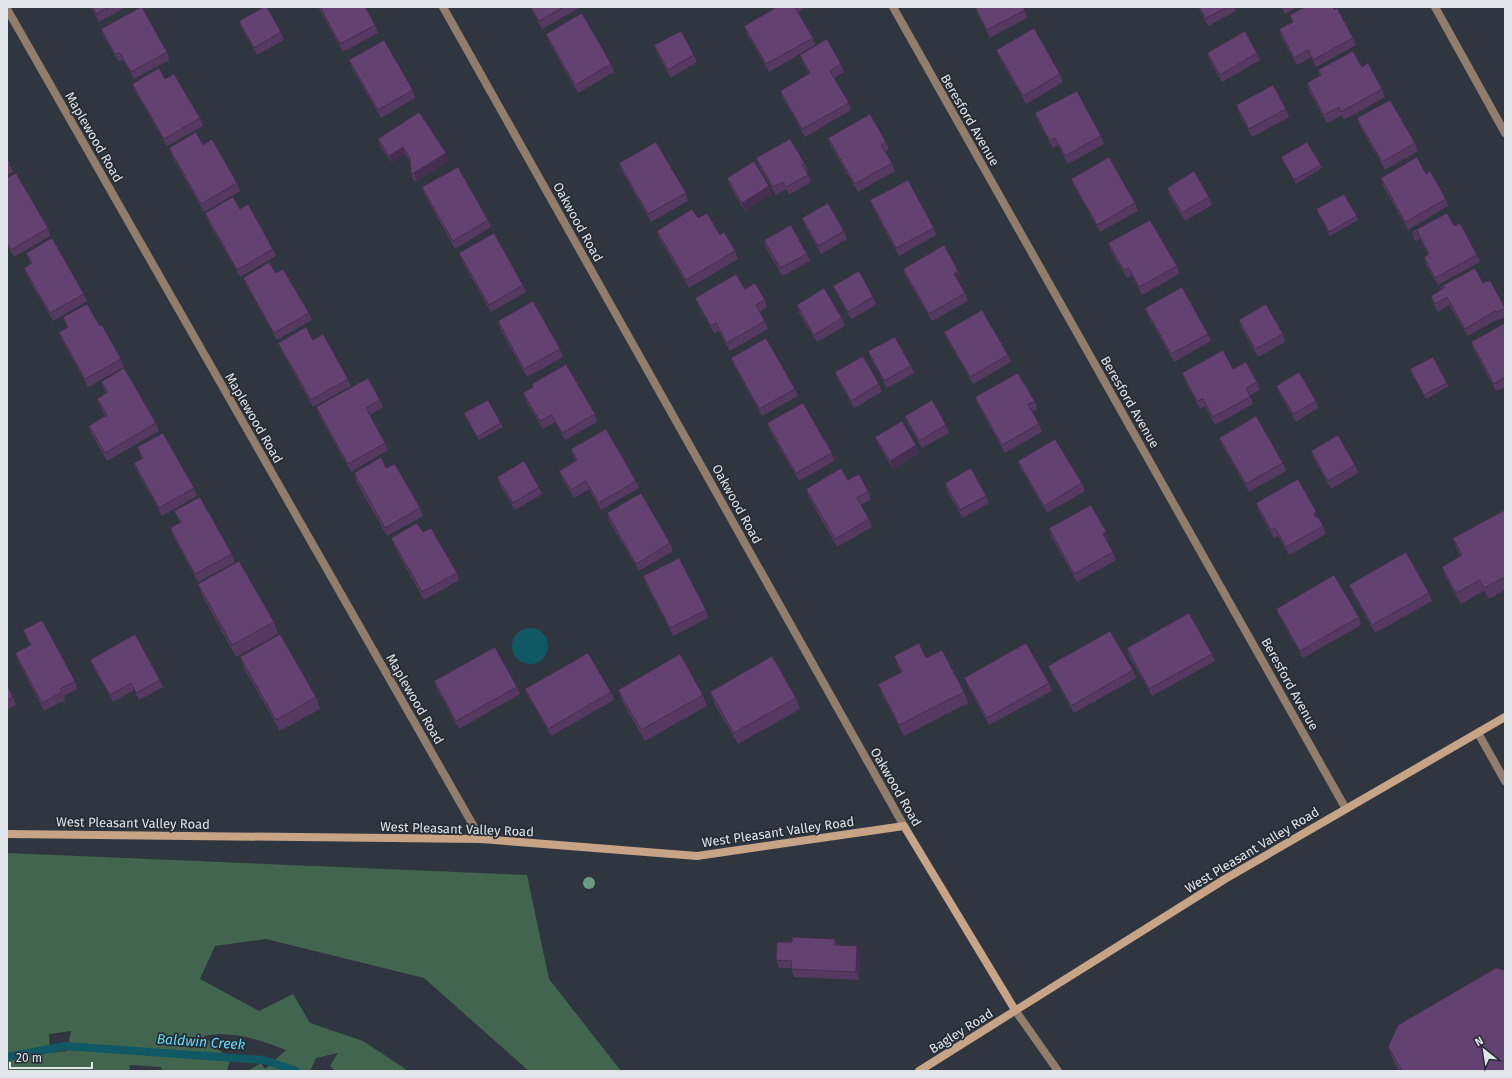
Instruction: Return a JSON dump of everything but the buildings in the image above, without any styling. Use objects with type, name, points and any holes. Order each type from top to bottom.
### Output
[{"type":"street","name":"Oakwood Road","points":[[443,7],[904,826],[1015,1010]]},
{"type":"street","name":"Beresford Avenue","points":[[893,7],[1346,809]]},
{"type":"street","points":[[1435,7],[1505,133]]},
{"type":"street","name":"Maplewood Road","points":[[7,9],[481,839]]},
{"type":"street","name":"West Pleasant Valley Road","points":[[1015,1010],[1126,942],[1224,879],[1505,717]]},
{"type":"street","points":[[1478,733],[1505,781]]},
{"type":"street","name":"West Pleasant Valley Road","points":[[7,834],[481,839],[697,856],[904,826]]},
{"type":"street","points":[[1015,1010],[1058,1071]]},
{"type":"street","name":"Bagley Road","points":[[919,1071],[1015,1010]]},
{"type":"green space","points":[[7,853],[527,875],[549,979],[621,1071],[529,1071],[424,978],[266,939],[215,946],[200,979],[259,1011],[293,994],[310,1023],[363,1041],[404,1068],[406,1071],[335,1071],[330,1066],[338,1053],[316,1058],[310,1071],[248,1071],[261,1063],[265,1069],[286,1050],[246,1037],[215,1034],[204,1036],[230,1060],[227,1071],[162,1071],[161,1067],[130,1065],[129,1071],[7,1071]],"holes":[[[71,1031],[67,1051],[50,1053],[49,1034]]]},
{"type":"water","points":[[530,628],[540,631],[545,636],[548,646],[545,656],[540,661],[530,664],[520,661],[515,656],[512,646],[515,636],[520,631]]},
{"type":"waterway","name":"Baldwin Creek","points":[[7,1057],[65,1046],[264,1060],[296,1071]]}]
